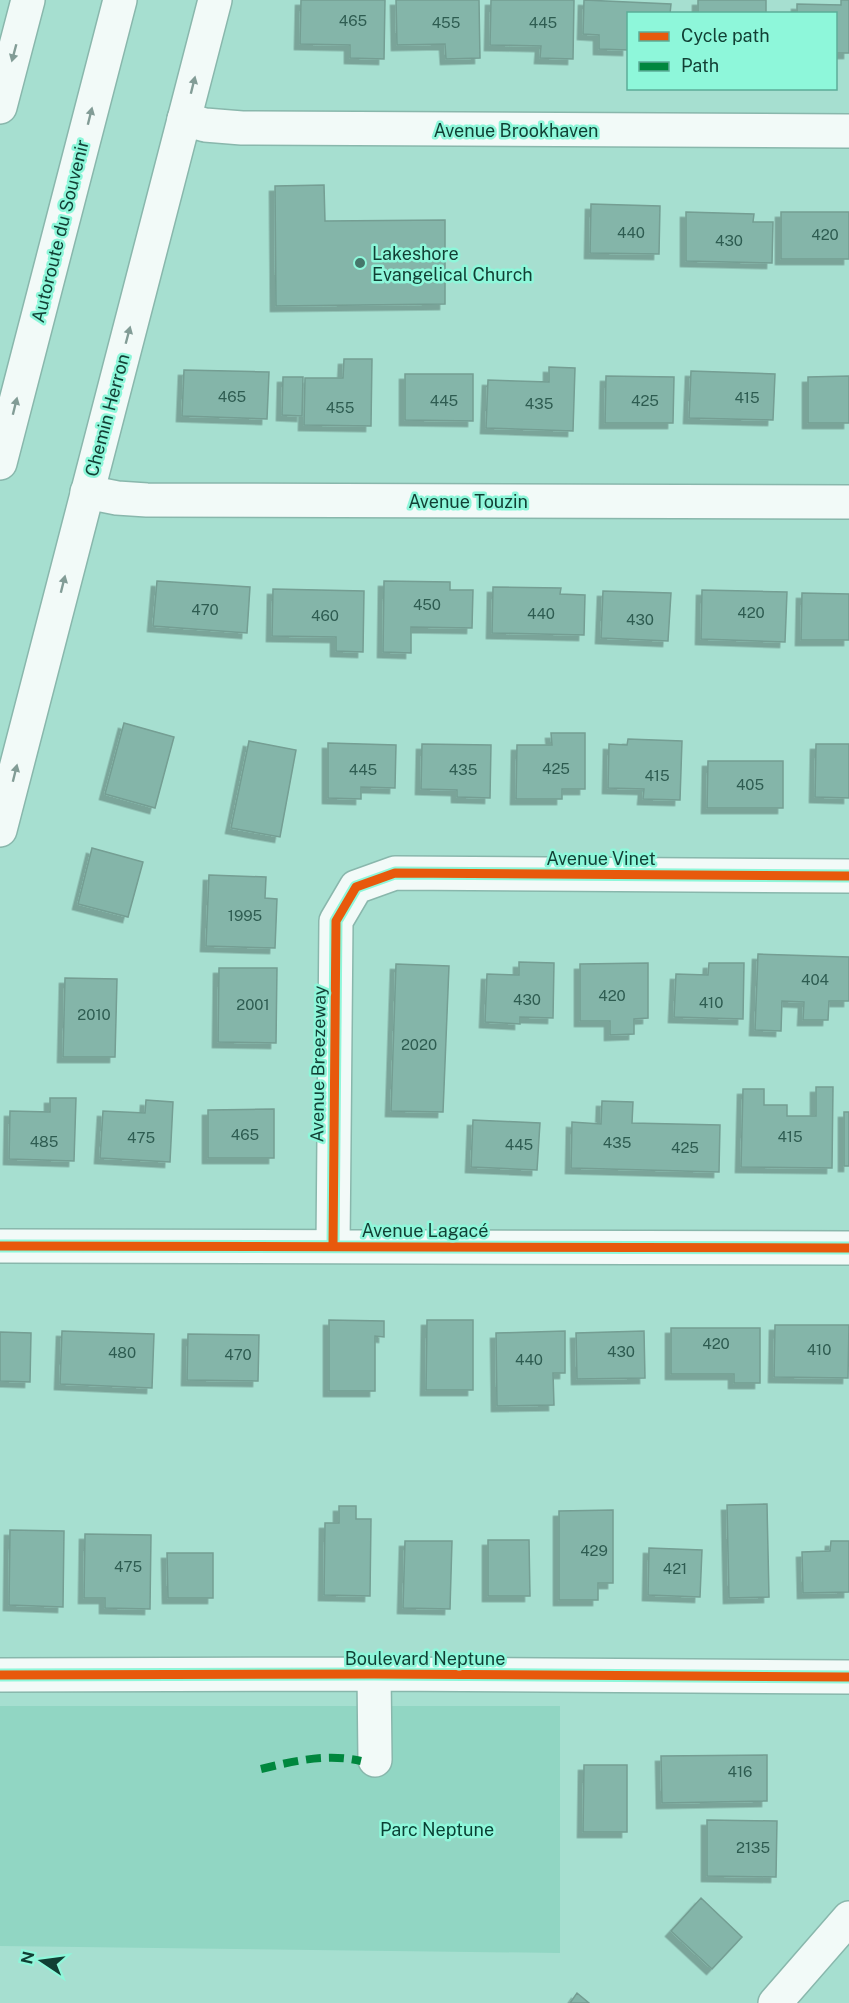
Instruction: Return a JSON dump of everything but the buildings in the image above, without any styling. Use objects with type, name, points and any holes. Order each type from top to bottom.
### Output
[{"type":"main road","points":[[0,106],[28,0]]},
{"type":"main road","name":"Autoroute du Souvenir","points":[[0,463],[120,0]]},
{"type":"main road","name":"Chemin Herron","points":[[0,830],[215,0]]},
{"type":"main road","name":"Avenue Brookhaven","points":[[184,119],[205,125],[242,128],[849,131]]},
{"type":"main road","name":"Avenue Touzin","points":[[87,492],[117,498],[147,500],[849,502]]},
{"type":"main road","name":"Avenue Vinet","points":[[356,887],[395,873],[849,876]]},
{"type":"main road","name":"Avenue Breezeway","points":[[333,1246],[336,921],[356,887]]},
{"type":"main road","name":"Avenue Lagacé","points":[[0,1246],[849,1248]]},
{"type":"main road","points":[[374,1674],[375,1760]]},
{"type":"main road","name":"Boulevard Neptune","points":[[0,1675],[374,1674],[849,1677]]},
{"type":"main road","points":[[775,2003],[849,1918]]},
{"type":"green space","name":"Parc Neptune","points":[[0,1706],[560,1706],[560,1953],[0,1946]]},
{"type":"marked path","points":[[261,1769],[323,1758],[361,1761]]},
{"type":"cycle path","points":[[333,1246],[336,921],[356,887],[395,873],[849,876]]},
{"type":"cycle path","points":[[0,1246],[849,1248]]},
{"type":"cycle path","points":[[0,1675],[374,1674],[849,1677]]},
{"type":"place","name":"Lakeshore Evangelical Church","points":[[360,263]]}]
